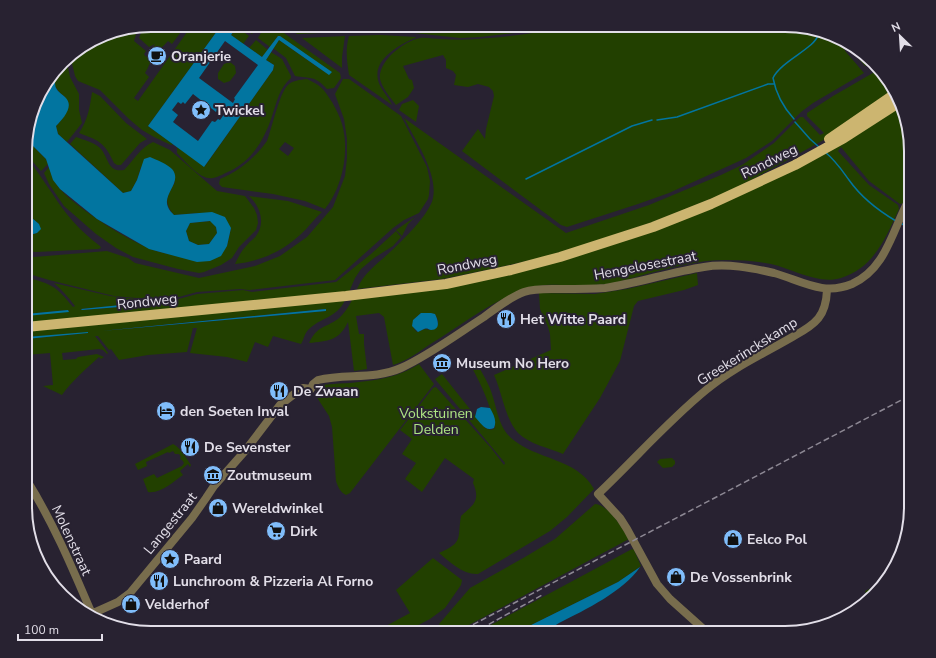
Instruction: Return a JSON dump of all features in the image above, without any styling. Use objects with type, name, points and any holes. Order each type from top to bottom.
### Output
[{"type":"main road","points":[[737,192],[824,143],[891,96]]},
{"type":"main road","name":"Rondweg","points":[[32,326],[346,296],[446,284],[510,270],[560,257],[653,227],[737,192],[801,162],[844,138],[895,105]]},
{"type":"street","name":"Hengelosestraat","points":[[311,389],[315,382],[322,379],[377,375],[401,368],[461,332],[516,296],[531,290],[606,287],[694,269],[719,266],[742,267],[762,271],[827,290],[841,288],[863,277],[874,267],[885,252],[904,208]]},
{"type":"street","name":"Greekerinckskamp","points":[[700,626],[670,599],[656,584],[620,518],[598,494],[679,414],[706,390],[750,361],[808,328],[817,321],[825,308],[827,290]]},
{"type":"street","name":"Langestraat","points":[[95,612],[124,598],[130,593],[192,518],[214,486],[245,451],[280,406],[303,388],[311,389]]},
{"type":"street","name":"Molenstraat","points":[[32,489],[56,532],[87,607]]},
{"type":"green space","points":[[141,32],[181,32],[172,44],[168,41],[154,55],[145,73],[149,77],[134,98],[138,101],[187,32],[216,32],[148,126],[173,144],[171,145],[142,130],[100,90],[78,81],[75,76],[72,61],[91,48],[113,38],[137,33],[134,41],[146,51],[144,54],[146,57],[155,44],[149,47],[139,38]]},
{"type":"green space","points":[[233,32],[244,32],[249,36],[243,44],[231,35]]},
{"type":"green space","points":[[262,32],[282,32],[340,73],[341,78],[334,88],[327,89],[319,81],[295,76],[286,58],[273,48],[279,40],[329,75],[278,36],[270,47],[258,38]]},
{"type":"green space","points":[[294,32],[346,32],[297,34]]},
{"type":"green space","points":[[405,32],[523,32],[480,37],[460,38]]},
{"type":"green space","points":[[537,32],[793,32],[816,36],[842,47],[864,73],[813,103],[801,112],[772,141],[746,158],[669,193],[567,227],[561,225],[462,151],[478,129],[485,139],[494,96],[493,91],[489,87],[478,84],[468,87],[454,85],[456,75],[453,71],[446,68],[446,60],[443,55],[403,66],[409,79],[412,80],[414,88],[408,97],[396,105],[384,89],[380,79],[380,72],[383,65],[393,53],[407,43],[420,38],[460,40],[513,36]]},
{"type":"green space","points":[[380,35],[417,37],[396,48],[380,65],[378,80],[392,105],[349,75],[347,51],[349,36]]},
{"type":"green space","points":[[345,36],[342,68],[302,38]]},
{"type":"green space","points":[[256,40],[268,50],[262,57],[249,48]]},
{"type":"green space","points":[[271,52],[282,59],[291,78],[281,91],[262,140],[252,155],[230,171],[213,178],[208,178],[198,174],[177,153],[177,147],[205,166],[273,70],[274,65],[266,60]]},
{"type":"green space","points":[[857,56],[867,65],[865,66]]},
{"type":"green space","points":[[230,62],[235,66],[236,73],[230,81],[224,83],[218,79],[218,73],[224,64]]},
{"type":"green space","points":[[68,65],[70,77],[79,94],[79,110],[82,123],[67,142],[58,134],[56,126],[65,113],[65,97],[55,86],[55,81]]},
{"type":"green space","points":[[875,72],[889,93],[829,137],[751,180],[723,194],[653,222],[544,257],[491,269],[442,279],[357,289],[375,265],[401,242],[421,220],[431,205],[433,198],[434,188],[429,168],[404,118],[566,233],[649,205],[742,165],[774,143],[800,117],[803,117],[820,135],[824,133],[807,116],[807,113]]},
{"type":"green space","points":[[307,79],[322,88],[332,102],[342,124],[344,135],[345,158],[343,169],[336,191],[325,209],[305,201],[273,194],[222,187],[219,184],[220,179],[234,172],[246,163],[267,141],[278,104],[287,86],[294,81]],"holes":[[[285,142],[294,148],[288,156],[279,149]]]},
{"type":"green space","points":[[343,79],[349,79],[401,116],[427,167],[430,181],[428,199],[419,213],[404,220],[393,228],[335,280],[249,290],[240,289],[197,292],[175,298],[136,298],[114,296],[32,275],[32,257],[107,251],[128,258],[135,263],[199,278],[255,266],[280,256],[307,237],[333,207],[345,176],[347,139],[344,119],[335,94]]},
{"type":"green space","points":[[92,92],[100,96],[126,123],[147,139],[140,143],[121,165],[114,163],[101,143],[79,133],[87,118]]},
{"type":"green space","points":[[413,100],[419,106],[416,122],[399,110],[402,104]]},
{"type":"green space","points":[[895,106],[898,113],[904,143],[904,203],[900,204],[869,181],[841,147],[838,151],[869,185],[898,205],[899,209],[878,250],[862,267],[841,278],[832,280],[815,278],[779,266],[760,262],[726,260],[705,261],[608,284],[550,285],[538,286],[524,290],[496,302],[413,356],[393,365],[384,317],[379,313],[356,316],[359,334],[364,334],[367,369],[354,371],[348,322],[341,333],[332,339],[322,342],[309,343],[318,330],[340,317],[347,309],[353,298],[438,288],[673,224]],"holes":[[[421,313],[435,314],[438,320],[438,325],[431,330],[425,329],[417,332],[414,329],[413,320]]]},
{"type":"green space","points":[[76,137],[89,141],[98,146],[111,167],[118,170],[124,170],[141,151],[153,142],[170,150],[217,191],[245,196],[254,208],[257,215],[258,223],[256,230],[239,247],[232,258],[221,265],[204,272],[199,273],[178,269],[133,257],[116,248],[96,234],[64,206],[49,184],[44,173],[49,167],[58,186],[68,197],[113,229],[146,247],[172,254],[227,246],[231,228],[198,213],[174,215],[168,206],[167,199],[175,182],[141,167],[137,180],[131,191],[123,193],[70,144]]},
{"type":"green space","points":[[32,145],[46,159],[48,164],[41,171],[32,161]]},
{"type":"green space","points":[[32,165],[68,215],[79,228],[101,248],[32,252],[32,234],[37,233],[39,224],[32,218]]},
{"type":"green space","points":[[249,196],[288,201],[322,212],[300,235],[278,251],[253,261],[235,264],[243,249],[256,236],[261,226],[259,210]]},
{"type":"green space","points":[[415,217],[408,224],[402,236],[396,230]]},
{"type":"green space","points":[[211,221],[216,227],[217,233],[209,244],[198,245],[189,241],[186,231],[190,223]]},
{"type":"green space","points":[[396,231],[401,237],[393,246],[374,258],[361,269],[349,292],[32,322],[32,315],[69,311],[32,313],[32,279],[53,287],[62,294],[73,307],[75,306],[54,283],[110,296],[144,300],[175,300],[197,294],[243,290],[252,292],[336,282],[371,254]],"holes":[[[144,303],[144,305],[81,309]]]},
{"type":"green space","points":[[697,273],[698,285],[684,290],[638,301],[634,306],[620,361],[600,398],[563,454],[533,443],[518,433],[507,413],[494,375],[551,350],[550,334],[540,309],[539,293],[595,294],[627,289]]},
{"type":"green space","points":[[345,300],[338,310],[308,330],[301,344],[273,336],[268,347],[255,342],[247,362],[227,357],[190,353],[197,328],[193,328],[187,352],[148,355],[119,360],[111,349],[109,350],[98,336],[95,336],[108,353],[107,354],[103,350],[99,349],[62,353],[63,360],[76,359],[78,357],[97,354],[104,357],[101,359],[99,357],[62,395],[43,386],[53,385],[50,353],[32,354],[32,338],[88,333],[32,337],[32,330]],"holes":[[[326,309],[326,311],[101,331]]]},
{"type":"green space","name":"Volkstuinen Delden","points":[[477,363],[491,391],[502,426],[511,438],[532,451],[567,465],[577,471],[587,479],[594,489],[567,517],[550,531],[478,574],[472,574],[452,564],[439,553],[452,546],[458,539],[461,516],[472,505],[476,498],[473,483],[474,479],[445,458],[422,492],[405,479],[416,463],[402,454],[412,439],[400,430],[433,388],[436,387],[491,448],[504,465],[505,463],[435,379],[442,374],[485,428],[491,430],[495,428],[489,404],[471,366]]},
{"type":"green space","points":[[419,364],[434,384],[350,493],[346,495],[342,492],[336,481],[332,427],[329,416],[316,396],[316,390],[321,385],[359,382],[396,375]]},
{"type":"green space","points":[[173,444],[183,453],[191,465],[190,467],[188,464],[180,471],[183,475],[162,489],[148,492],[143,479],[154,474],[157,478],[182,466],[184,463],[180,459],[181,457],[179,454],[175,454],[173,451],[146,462],[147,466],[138,470],[135,464]]},
{"type":"green space","points":[[672,458],[675,461],[675,464],[672,467],[663,468],[657,462],[660,459]]},
{"type":"green space","points":[[595,504],[605,508],[610,513],[619,523],[629,539],[467,626],[440,626],[439,624],[470,588],[555,539]]},
{"type":"green space","points":[[632,549],[634,550],[641,566],[618,582],[529,626],[489,626]]},
{"type":"green space","points":[[433,558],[462,580],[461,585],[445,608],[430,619],[416,626],[386,626],[410,613],[396,590]]},
{"type":"green space","points":[[872,588],[866,594],[865,591]]},
{"type":"water","points":[[216,32],[233,32],[231,35],[262,57],[278,36],[280,36],[332,72],[329,75],[279,40],[266,60],[274,65],[273,70],[204,167],[148,126]],"holes":[[[225,41],[258,65],[234,98],[233,103],[199,78]],[[193,94],[216,112],[219,108],[225,113],[220,120],[218,119],[215,122],[212,121],[198,141],[173,122],[178,115],[172,110],[178,102],[181,104],[183,102],[185,104]]]},
{"type":"water","points":[[55,81],[56,88],[65,97],[69,104],[67,112],[56,126],[58,134],[123,193],[131,191],[137,180],[144,159],[150,157],[165,164],[172,169],[175,174],[174,183],[168,197],[168,208],[174,215],[212,212],[225,217],[231,228],[227,246],[221,256],[210,261],[197,262],[149,249],[97,219],[60,189],[53,180],[46,159],[32,145],[33,135],[38,113],[44,98]],"holes":[[[210,221],[216,227],[217,233],[209,244],[198,245],[189,241],[186,231],[190,223]]]},
{"type":"water","points":[[32,218],[39,224],[41,229],[37,233],[32,234]]},
{"type":"water","points":[[144,303],[144,305],[81,309]]},
{"type":"water","points":[[326,309],[326,311],[101,331]]},
{"type":"water","points":[[68,310],[69,312],[32,315],[32,313]]},
{"type":"water","points":[[421,313],[435,314],[438,324],[434,330],[425,329],[418,332],[412,326],[413,320]]},
{"type":"water","points":[[88,332],[32,338],[32,337]]},
{"type":"water","points":[[481,407],[490,408],[495,418],[494,428],[486,428],[475,417],[477,409]]},
{"type":"water","points":[[640,567],[624,584],[592,606],[554,626],[529,626],[618,582]]},
{"type":"waterway","points":[[794,119],[780,100],[773,78],[783,66],[811,45],[817,36]]},
{"type":"waterway","points":[[657,120],[677,117],[768,84],[774,84]]},
{"type":"waterway","points":[[526,179],[632,126],[652,120]]},
{"type":"waterway","points":[[795,122],[819,147]]},
{"type":"waterway","points":[[825,152],[865,198],[883,213],[896,221]]},
{"type":"railway","points":[[470,626],[904,399]]},
{"type":"railway","points":[[486,626],[544,594]]},
{"type":"place","name":"Oranjerie","points":[[157,56]]},
{"type":"place","name":"Twickel","points":[[201,110]]},
{"type":"place","name":"Het Witte Paard","points":[[506,319]]},
{"type":"place","name":"Museum No Hero","points":[[442,363]]},
{"type":"place","name":"De Zwaan","points":[[279,391]]},
{"type":"place","name":"den Soeten Inval","points":[[166,411]]},
{"type":"place","name":"De Sevenster","points":[[190,447]]},
{"type":"place","name":"Zoutmuseum","points":[[213,475]]},
{"type":"place","name":"Wereldwinkel","points":[[218,508]]},
{"type":"place","name":"Dirk","points":[[276,531]]},
{"type":"place","name":"Eelco Pol","points":[[733,539]]},
{"type":"place","name":"Paard","points":[[170,559]]},
{"type":"place","name":"De Vossenbrink","points":[[676,577]]},
{"type":"place","name":"Lunchroom & Pizzeria Al Forno","points":[[159,581]]},
{"type":"place","name":"Velderhof","points":[[131,604]]}]
